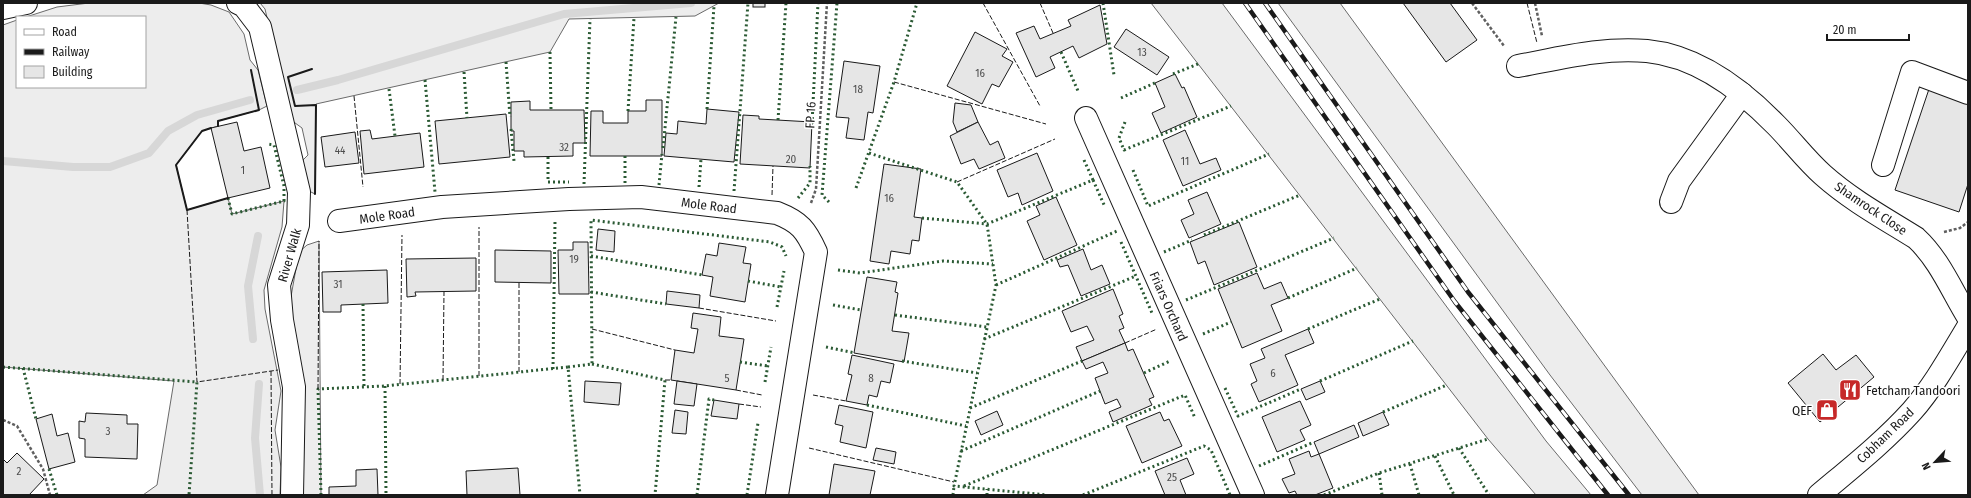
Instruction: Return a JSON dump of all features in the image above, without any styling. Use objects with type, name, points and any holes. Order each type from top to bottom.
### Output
[{"type":"street","points":[[3,8],[26,3]]},
{"type":"street","name":"River Walk","points":[[238,3],[244,6],[260,27],[299,192],[298,225],[279,285],[282,320],[294,386],[292,495]]},
{"type":"street","name":"Shamrock Close","points":[[1518,66],[1587,52],[1616,50],[1648,51],[1678,57],[1710,71],[1742,94],[1775,124],[1823,175],[1851,197],[1916,238],[1925,246],[1939,266],[1968,317]]},
{"type":"street","points":[[1883,164],[1912,72],[1968,93]]},
{"type":"street","points":[[1671,202],[1679,180],[1742,94]]},
{"type":"street","name":"Friars Orchard","points":[[1086,118],[1253,495]]},
{"type":"street","name":"Mole Road","points":[[339,221],[442,207],[641,196],[777,213],[791,218],[802,226]]},
{"type":"street","points":[[777,495],[816,252],[802,226]]},
{"type":"street","name":"Cobham Road","points":[[1819,495],[1890,433],[1913,410],[1945,366],[1968,327]]},
{"type":"path","name":"FP 16","points":[[802,226],[816,189],[827,3]]},
{"type":"path","points":[[1472,3],[1518,66]]},
{"type":"path","points":[[1535,3],[1549,60]]},
{"type":"path","points":[[3,420],[17,426],[43,469],[50,495]]},
{"type":"shaded area","points":[[89,3],[199,3],[211,5],[229,12],[244,34],[250,60],[258,70],[267,106],[259,110],[218,121],[218,126],[202,131],[176,165],[187,210],[228,198],[232,214],[284,201],[282,227],[264,290],[265,309],[281,391],[275,430],[281,467],[280,495],[143,495],[157,485],[174,381],[3,367],[3,25],[16,20],[16,88],[146,88],[146,16],[29,16],[57,7]]},
{"type":"shaded area","points":[[260,3],[719,3],[695,16],[569,19],[550,52],[316,104],[315,194],[309,191],[301,162],[308,155],[302,128],[291,120],[265,9]]},
{"type":"shaded area","points":[[1151,3],[1222,3],[1546,441],[1591,495],[1536,495],[1488,439]]},
{"type":"shaded area","points":[[1278,3],[1340,3],[1699,495],[1642,495],[1550,375]]},
{"type":"shaded area","points":[[319,241],[321,495],[301,495],[290,302],[299,252],[307,245]]},
{"type":"building","points":[[753,3],[765,3],[765,7],[753,7]]},
{"type":"building","points":[[1403,3],[1450,3],[1477,40],[1446,62]]},
{"type":"building","points":[[1100,5],[1107,44],[1079,58],[1073,46],[1050,57],[1055,68],[1036,77],[1016,33],[1034,26],[1040,39],[1071,26],[1068,20]]},
{"type":"building","points":[[1126,29],[1169,57],[1157,75],[1114,47]]},
{"type":"building","points":[[975,32],[1007,49],[1002,56],[1013,62],[999,87],[992,84],[982,104],[947,86]]},
{"type":"building","points":[[844,61],[880,66],[873,113],[868,112],[864,140],[846,138],[849,118],[836,117]]},
{"type":"building","points":[[1175,74],[1182,88],[1184,87],[1197,117],[1161,133],[1152,113],[1165,107],[1155,83]]},
{"type":"building","points":[[1929,89],[1968,102],[1968,184],[1959,212],[1895,190]]},
{"type":"building","points":[[646,100],[662,100],[662,156],[590,156],[591,111],[603,111],[603,123],[628,123],[628,111],[646,111]]},
{"type":"building","points":[[530,101],[530,110],[584,110],[585,143],[573,143],[573,156],[524,157],[524,151],[514,151],[514,131],[511,131],[511,102]]},
{"type":"building","points":[[955,103],[971,105],[978,122],[957,132],[953,122]]},
{"type":"building","points":[[707,109],[739,112],[734,162],[664,156],[666,133],[677,134],[678,121],[706,124]]},
{"type":"building","points":[[506,114],[510,157],[439,164],[435,121]]},
{"type":"building","points":[[743,115],[759,116],[759,119],[812,122],[810,168],[740,164]]},
{"type":"building","points":[[237,122],[244,151],[261,147],[270,188],[228,198],[211,128]]},
{"type":"building","points":[[978,122],[990,145],[998,141],[1005,158],[979,169],[974,159],[961,164],[950,136]]},
{"type":"building","points":[[370,130],[372,139],[420,133],[424,167],[364,174],[360,131]]},
{"type":"building","points":[[1185,130],[1200,164],[1216,158],[1221,170],[1183,186],[1163,140]]},
{"type":"building","points":[[355,132],[359,163],[325,167],[321,137]]},
{"type":"building","points":[[1037,153],[1053,191],[1022,205],[1018,193],[1008,197],[997,170]]},
{"type":"building","points":[[884,164],[921,169],[914,217],[922,218],[919,241],[912,240],[910,254],[891,251],[889,264],[870,261]]},
{"type":"building","points":[[1207,192],[1221,224],[1189,238],[1181,220],[1194,214],[1188,200]]},
{"type":"building","points":[[1056,197],[1077,245],[1044,260],[1027,221],[1040,215],[1036,206]]},
{"type":"building","points":[[1239,222],[1257,267],[1214,285],[1205,261],[1198,264],[1190,242]]},
{"type":"building","points":[[598,229],[615,231],[614,252],[596,250]]},
{"type":"building","points":[[573,242],[588,242],[589,294],[559,294],[558,250],[573,250]]},
{"type":"building","points":[[719,243],[746,247],[743,263],[751,264],[745,302],[710,296],[713,277],[702,275],[706,254],[717,256]]},
{"type":"building","points":[[1083,249],[1091,270],[1102,265],[1110,284],[1081,296],[1068,265],[1060,267],[1057,260]]},
{"type":"building","points":[[495,250],[551,251],[551,283],[495,282]]},
{"type":"building","points":[[476,258],[476,291],[415,292],[416,296],[407,297],[406,259]]},
{"type":"building","points":[[387,270],[388,303],[341,305],[341,312],[323,312],[322,272]]},
{"type":"building","points":[[1257,273],[1264,289],[1281,282],[1288,298],[1271,305],[1282,331],[1242,348],[1218,289]]},
{"type":"building","points":[[867,277],[897,282],[895,292],[898,293],[892,331],[909,333],[904,362],[854,353]]},
{"type":"building","points":[[1113,289],[1123,314],[1119,316],[1124,328],[1119,330],[1125,343],[1082,361],[1076,347],[1094,340],[1087,326],[1071,332],[1062,311]]},
{"type":"building","points":[[667,291],[700,295],[699,308],[666,304]]},
{"type":"building","points":[[693,313],[721,317],[719,336],[744,339],[736,390],[671,380],[675,350],[694,353],[698,329],[691,328]]},
{"type":"building","points":[[1308,329],[1314,343],[1285,355],[1298,385],[1259,402],[1251,384],[1257,381],[1250,364],[1265,358],[1261,349]]},
{"type":"building","points":[[1125,343],[1128,351],[1133,349],[1154,397],[1149,399],[1152,405],[1113,422],[1109,412],[1121,407],[1117,399],[1105,404],[1095,378],[1108,373],[1103,362],[1086,369],[1082,361]]},
{"type":"building","points":[[1823,354],[1836,370],[1856,355],[1874,377],[1820,422],[1788,383]]},
{"type":"building","points":[[852,355],[894,364],[890,383],[881,381],[877,397],[869,395],[867,405],[846,401],[852,375],[848,374]]},
{"type":"building","points":[[585,381],[621,383],[619,405],[584,402]]},
{"type":"building","points":[[677,381],[697,384],[694,406],[674,404]]},
{"type":"building","points":[[1320,381],[1325,392],[1306,400],[1301,389]]},
{"type":"building","points":[[714,400],[739,404],[737,419],[711,416]]},
{"type":"building","points":[[1300,401],[1311,425],[1300,430],[1305,440],[1277,452],[1262,417]]},
{"type":"building","points":[[839,405],[873,412],[866,448],[840,442],[843,426],[835,424]]},
{"type":"building","points":[[675,410],[688,412],[686,434],[672,433]]},
{"type":"building","points":[[997,411],[1003,425],[981,435],[975,421]]},
{"type":"building","points":[[1160,412],[1164,421],[1169,419],[1182,446],[1142,463],[1126,426]]},
{"type":"building","points":[[1383,412],[1389,425],[1363,436],[1358,423]]},
{"type":"building","points":[[86,413],[127,415],[127,424],[138,424],[137,459],[85,457],[85,439],[79,438],[79,421],[85,422]]},
{"type":"building","points":[[52,414],[57,436],[68,433],[75,462],[49,469],[36,419]]},
{"type":"building","points":[[1354,425],[1359,437],[1319,454],[1314,442]]},
{"type":"building","points":[[876,448],[896,452],[894,464],[873,460]]},
{"type":"building","points":[[1309,451],[1311,457],[1319,454],[1333,488],[1315,495],[1297,495],[1295,491],[1289,493],[1282,479],[1295,474],[1289,459]]},
{"type":"building","points":[[17,453],[44,479],[29,495],[3,495],[3,459],[7,463]]},
{"type":"building","points":[[1187,458],[1194,474],[1180,480],[1186,495],[1165,495],[1155,471]]},
{"type":"building","points":[[834,464],[875,471],[870,495],[829,495]]},
{"type":"building","points":[[518,468],[520,495],[467,495],[466,471]]},
{"type":"building","points":[[377,469],[378,495],[329,495],[329,487],[356,486],[356,470]]},
{"type":"waterway","points":[[297,90],[338,80],[564,14],[691,3]]},
{"type":"waterway","points":[[3,161],[73,167],[110,167],[149,153],[168,131],[197,115],[250,100]]},
{"type":"waterway","points":[[253,339],[248,286],[258,236]]},
{"type":"waterway","points":[[259,384],[255,438],[260,495]]},
{"type":"railway","points":[[1245,3],[1455,302],[1608,495]]},
{"type":"railway","points":[[1265,3],[1468,292],[1629,495]]},
{"type":"hedge","points":[[734,191],[748,3]]},
{"type":"hedge","points":[[778,120],[786,3]]},
{"type":"hedge","points":[[812,124],[818,3]]},
{"type":"hedge","points":[[829,202],[822,195],[837,3]]},
{"type":"hedge","points":[[856,188],[894,82],[917,3]]},
{"type":"hedge","points":[[1103,3],[1114,75]]},
{"type":"hedge","points":[[707,109],[714,6]]},
{"type":"hedge","points":[[663,148],[676,17]]},
{"type":"hedge","points":[[628,111],[634,18]]},
{"type":"hedge","points":[[584,184],[590,19]]},
{"type":"hedge","points":[[550,52],[551,110]]},
{"type":"hedge","points":[[1061,52],[1078,91]]},
{"type":"hedge","points":[[506,62],[510,117]]},
{"type":"hedge","points":[[1173,74],[1198,64]]},
{"type":"hedge","points":[[464,72],[467,118]]},
{"type":"hedge","points":[[425,80],[435,192]]},
{"type":"hedge","points":[[1121,98],[1157,82]]},
{"type":"hedge","points":[[389,89],[395,136]]},
{"type":"hedge","points":[[1125,122],[1119,138],[1124,150],[1231,106]]},
{"type":"hedge","points":[[511,129],[514,161]]},
{"type":"hedge","points":[[228,198],[232,214],[284,201],[284,186],[274,145],[267,144]]},
{"type":"hedge","points":[[869,153],[957,182],[987,224],[996,285],[954,486],[1047,495]]},
{"type":"hedge","points":[[659,185],[662,154]]},
{"type":"hedge","points":[[1133,170],[1148,206],[1269,154]]},
{"type":"hedge","points":[[625,156],[625,183]]},
{"type":"hedge","points":[[548,157],[548,182],[569,182]]},
{"type":"hedge","points":[[699,187],[701,159]]},
{"type":"hedge","points":[[922,218],[987,224],[1093,180],[1084,160]]},
{"type":"hedge","points":[[798,198],[810,183],[810,166]]},
{"type":"hedge","points":[[1093,180],[1105,207]]},
{"type":"hedge","points":[[1204,235],[1300,195]]},
{"type":"hedge","points":[[568,367],[592,364],[591,220],[770,242],[782,247],[786,256]]},
{"type":"hedge","points":[[553,369],[555,221]]},
{"type":"hedge","points":[[996,285],[1117,231]]},
{"type":"hedge","points":[[1186,300],[1334,238]]},
{"type":"hedge","points":[[1164,252],[1192,240]]},
{"type":"hedge","points":[[1121,242],[1152,313]]},
{"type":"hedge","points":[[591,256],[702,275]]},
{"type":"hedge","points":[[838,270],[860,273],[943,261],[993,264]]},
{"type":"hedge","points":[[1288,298],[1357,268]]},
{"type":"hedge","points":[[777,307],[784,271]]},
{"type":"hedge","points":[[984,339],[1136,276]]},
{"type":"hedge","points":[[748,281],[781,287]]},
{"type":"hedge","points":[[591,292],[666,304]]},
{"type":"hedge","points":[[1308,329],[1380,299]]},
{"type":"hedge","points":[[363,304],[364,387]]},
{"type":"hedge","points":[[833,305],[861,310]]},
{"type":"hedge","points":[[895,315],[987,327]]},
{"type":"hedge","points":[[1203,334],[1231,322]]},
{"type":"hedge","points":[[1320,381],[1413,341]]},
{"type":"hedge","points":[[765,382],[771,347]]},
{"type":"hedge","points":[[826,347],[855,353]]},
{"type":"hedge","points":[[902,361],[977,373]]},
{"type":"hedge","points":[[970,408],[1082,361]]},
{"type":"hedge","points":[[1144,373],[1170,361]]},
{"type":"hedge","points":[[740,362],[768,366]]},
{"type":"hedge","points":[[592,364],[665,380],[655,495]]},
{"type":"hedge","points":[[3,367],[197,382],[189,495]]},
{"type":"hedge","points":[[321,495],[318,389],[385,386],[568,367],[580,495]]},
{"type":"hedge","points":[[23,368],[36,419]]},
{"type":"hedge","points":[[1383,412],[1447,385]]},
{"type":"hedge","points":[[385,386],[386,495]]},
{"type":"hedge","points":[[1225,388],[1238,416],[1301,389]]},
{"type":"hedge","points":[[961,451],[1100,391]]},
{"type":"hedge","points":[[964,486],[1185,395],[1195,418]]},
{"type":"hedge","points":[[697,495],[709,399],[714,400]]},
{"type":"hedge","points":[[867,405],[966,426]]},
{"type":"hedge","points":[[747,495],[758,423]]},
{"type":"hedge","points":[[1324,495],[1379,473],[1488,439]]},
{"type":"hedge","points":[[1259,466],[1314,442]]},
{"type":"hedge","points":[[1083,495],[1204,446],[1211,450],[1230,495]]},
{"type":"hedge","points":[[1459,448],[1489,495]]},
{"type":"hedge","points":[[1435,456],[1454,495]]},
{"type":"hedge","points":[[1410,464],[1419,495]]},
{"type":"hedge","points":[[49,469],[57,495]]},
{"type":"hedge","points":[[1379,473],[1382,495]]},
{"type":"hedge","points":[[953,495],[954,486]]},
{"type":"hedge","points":[[987,489],[987,495]]},
{"type":"fence","points":[[983,3],[1040,106]]},
{"type":"fence","points":[[1040,3],[1053,33]]},
{"type":"fence","points":[[1527,3],[1537,43]]},
{"type":"fence","points":[[894,82],[1046,124]]},
{"type":"fence","points":[[354,96],[363,187]]},
{"type":"fence","points":[[957,182],[1055,139]]},
{"type":"fence","points":[[772,195],[773,166]]},
{"type":"fence","points":[[187,210],[197,382],[278,370]]},
{"type":"fence","points":[[479,227],[479,376]]},
{"type":"fence","points":[[400,384],[402,235]]},
{"type":"fence","points":[[318,389],[319,241]]},
{"type":"fence","points":[[519,282],[519,372]]},
{"type":"fence","points":[[443,380],[444,292]]},
{"type":"fence","points":[[699,308],[776,321]]},
{"type":"fence","points":[[592,329],[675,350]]},
{"type":"fence","points":[[1125,343],[1157,329]]},
{"type":"fence","points":[[271,371],[272,495]]},
{"type":"fence","points":[[665,380],[671,380]]},
{"type":"fence","points":[[736,390],[762,395]]},
{"type":"fence","points":[[813,395],[846,401]]},
{"type":"fence","points":[[739,404],[761,407]]},
{"type":"fence","points":[[809,448],[954,482]]},
{"type":"wall","points":[[312,69],[288,77],[295,106],[316,105],[315,194]]},
{"type":"wall","points":[[218,126],[218,121],[259,110],[251,70]]},
{"type":"wall","points":[[211,128],[202,131],[176,165],[187,210],[228,198]]},
{"type":"place","name":"Fetcham Tandoori","points":[[1850,390]]},
{"type":"place","name":"QEF","points":[[1827,410]]}]
